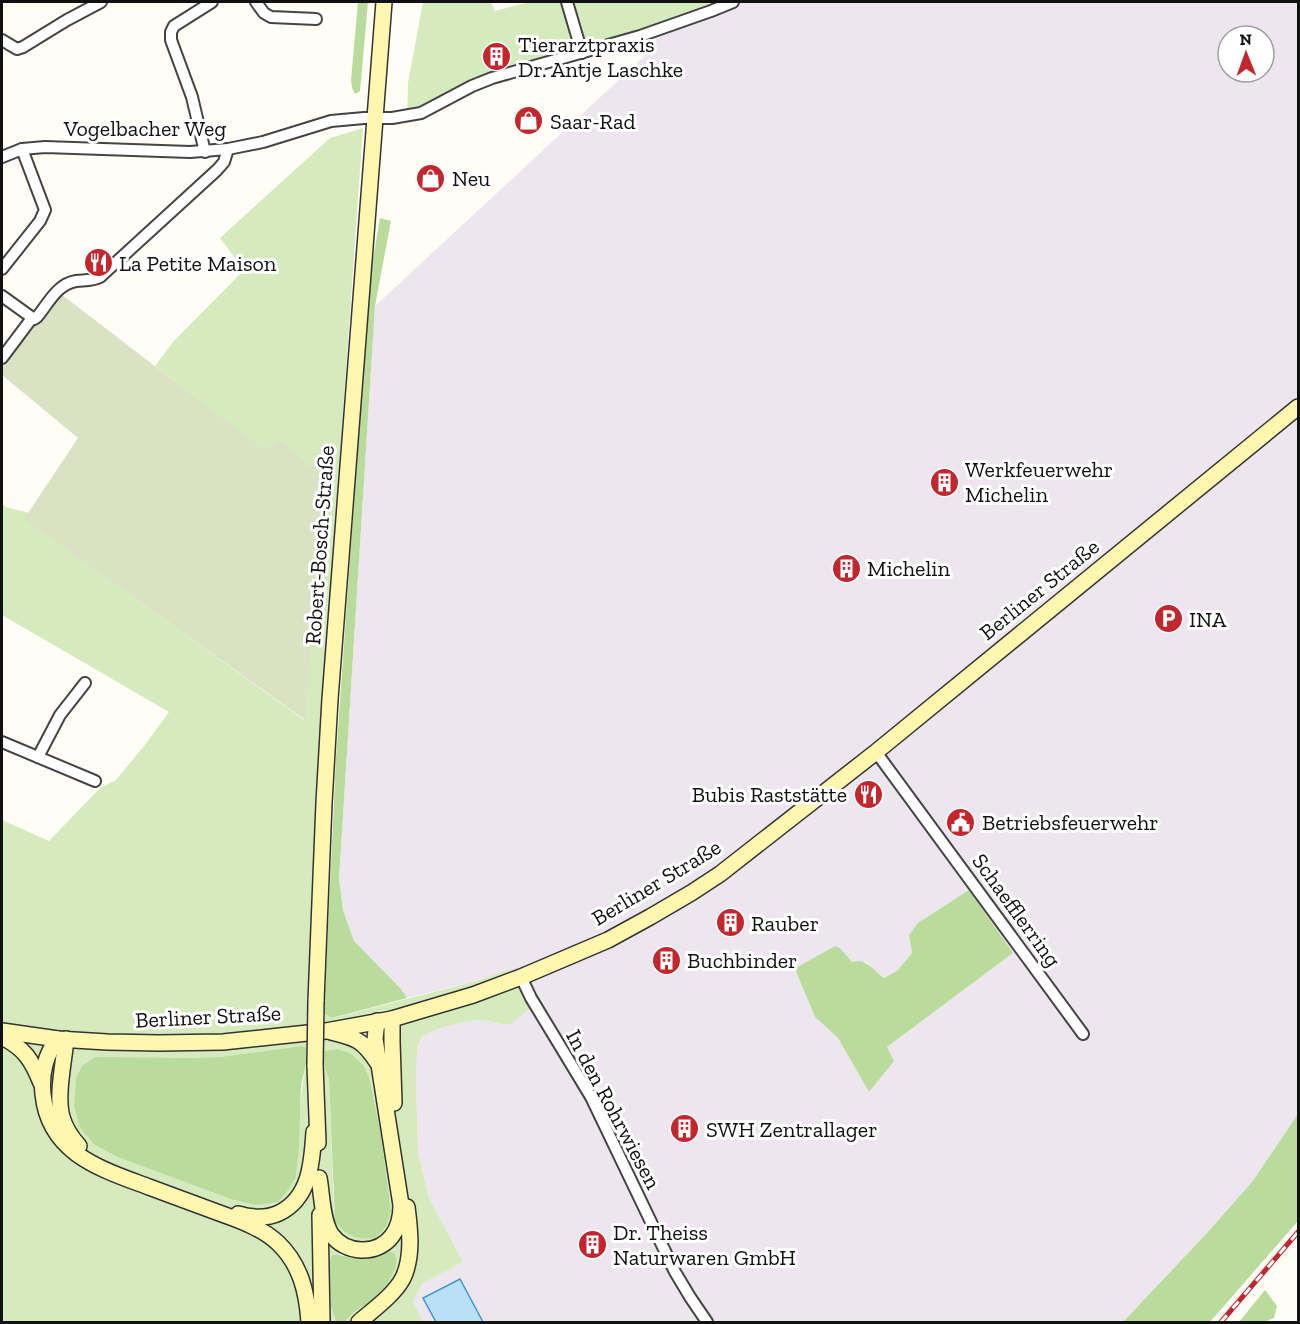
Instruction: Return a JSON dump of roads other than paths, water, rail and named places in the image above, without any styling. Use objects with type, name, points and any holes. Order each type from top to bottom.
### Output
[{"type":"main road","name":"Robert-Bosch-Straße","points":[[322,1323],[315,1065],[323,815],[384,2]]},
{"type":"main road","name":"Berliner Straße","points":[[2,1031],[107,1042],[192,1043],[326,1031],[385,1020],[473,995],[608,940],[720,874],[876,752],[1299,406]]},
{"type":"main road","points":[[319,1178],[326,1223],[341,1244],[354,1250],[369,1250],[384,1245],[394,1234],[400,1220],[401,1205],[375,1039],[375,1030],[385,1020],[392,1042],[394,1102],[410,1247],[408,1264],[402,1280],[359,1323]]},
{"type":"main road","points":[[326,1031],[359,1041],[369,1049],[379,1065]]},
{"type":"main road","points":[[2,1036],[21,1048],[29,1057],[42,1084]]},
{"type":"main road","points":[[62,1039],[50,1048],[42,1084],[47,1118],[58,1136],[72,1151],[105,1171],[239,1217],[260,1218],[274,1215],[296,1201],[309,1176],[314,1132]]},
{"type":"main road","points":[[62,1039],[61,1116],[68,1134],[78,1145],[106,1163],[239,1217],[264,1232],[278,1243],[299,1272],[307,1302],[309,1323]]},
{"type":"main road","name":"Robert-Bosch-Straße","points":[[309,1323],[316,1093]]},
{"type":"street","points":[[2,40],[17,49],[23,47],[101,2]]},
{"type":"street","points":[[256,2],[270,17],[316,19]]},
{"type":"street","points":[[567,2],[582,53]]},
{"type":"street","name":"Vogelbacher Weg","points":[[2,157],[22,149],[45,147],[205,152],[263,142],[331,121],[392,118],[421,113],[492,78],[640,36],[733,2]]},
{"type":"street","points":[[205,152],[192,97],[171,40],[171,32],[174,26],[206,3]]},
{"type":"street","points":[[2,269],[40,221],[45,210],[22,149]]},
{"type":"street","points":[[2,358],[32,318],[37,317],[60,288],[66,283],[94,280],[100,277],[217,170],[224,162],[228,149]]},
{"type":"street","points":[[2,296],[32,318]]},
{"type":"street","points":[[38,757],[60,715],[85,683]]},
{"type":"street","points":[[2,742],[95,781]]},
{"type":"street","name":"Schaefflerring","points":[[876,752],[1083,1034]]},
{"type":"street","name":"In den Rohrwiesen","points":[[521,977],[531,998],[591,1097],[675,1272],[707,1323]]},
{"type":"water","points":[[460,1279],[483,1322],[436,1322],[423,1298]]},
{"type":"railway","points":[[1221,1322],[1298,1232]]},
{"type":"place","name":"Tierarztpraxis Dr. Antje Laschke","points":[[497,57]]},
{"type":"place","name":"Saar-Rad","points":[[529,121]]},
{"type":"place","name":"Neu","points":[[431,178]]},
{"type":"place","name":"La Petite Maison","points":[[98,263]]},
{"type":"place","name":"Werkfeuerwehr Michelin","points":[[944,482]]},
{"type":"place","name":"Michelin","points":[[846,568]]},
{"type":"place","name":"INA","points":[[1168,619]]},
{"type":"place","name":"Bubis Raststätte","points":[[868,794]]},
{"type":"place","name":"Betriebsfeuerwehr","points":[[961,822]]},
{"type":"place","name":"Rauber","points":[[730,923]]},
{"type":"place","name":"Buchbinder","points":[[666,960]]},
{"type":"place","name":"SWH Zentrallager","points":[[685,1129]]},
{"type":"place","name":"Dr. Theiss Naturwaren GmbH","points":[[592,1245]]}]
